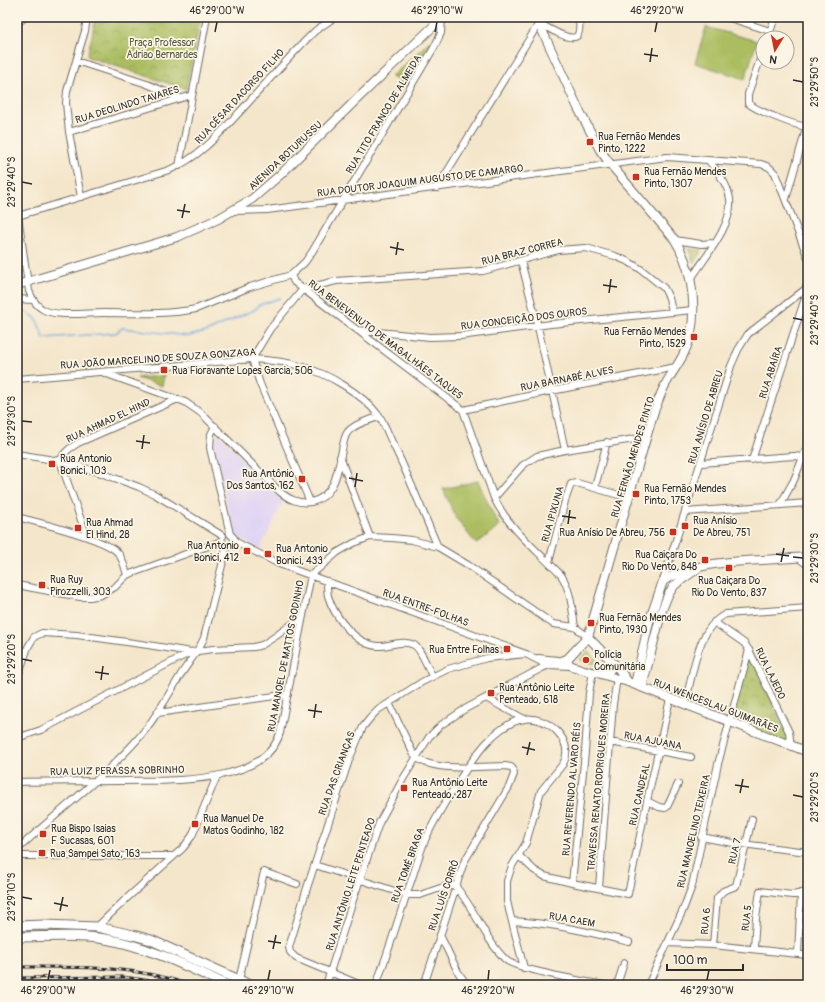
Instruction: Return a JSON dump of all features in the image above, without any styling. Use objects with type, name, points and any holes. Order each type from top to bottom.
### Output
[{"type":"main road","points":[[17,926],[44,925],[97,928],[133,935],[152,940],[250,985]]},
{"type":"main road","points":[[17,937],[86,937],[119,942],[148,950],[227,985]]},
{"type":"street","points":[[17,23],[26,17]]},
{"type":"street","points":[[81,197],[69,132],[66,103],[67,91],[85,31],[87,17]]},
{"type":"street","points":[[179,166],[207,17]]},
{"type":"street","name":"RUA CÉSAR DACORSO FILHO","points":[[18,216],[179,166],[192,158],[215,138],[315,31],[333,19],[342,17]]},
{"type":"street","name":"RUA TITO FRANCO DE ALMEIDA","points":[[291,275],[305,262],[312,252],[435,46],[441,33],[443,17]]},
{"type":"street","name":"AVENIDA BOTURUSSU","points":[[17,285],[177,237],[204,226],[232,211],[257,195],[281,174],[443,17]]},
{"type":"street","points":[[437,188],[538,20],[572,38],[577,36],[579,32],[578,17]]},
{"type":"street","points":[[727,17],[767,30]]},
{"type":"street","points":[[770,30],[775,17]]},
{"type":"street","name":"RUA FERNÃO MENDES PINTO","points":[[538,20],[590,134],[611,165],[675,240],[691,279],[693,310],[691,326],[684,353],[661,393],[654,411],[630,498],[588,638]]},
{"type":"street","points":[[76,61],[140,81],[180,98]]},
{"type":"street","points":[[756,70],[748,94],[750,104],[782,120],[808,125],[786,199]]},
{"type":"street","name":"RUA DEOLINDO TAVARES","points":[[69,132],[192,95]]},
{"type":"street","name":"RUA DOUTOR JOAQUIM AUGUSTO DE CAMARGO","points":[[232,211],[267,210],[667,158],[747,162],[767,165],[775,173],[808,258]]},
{"type":"street","points":[[691,279],[714,243],[729,213],[730,198],[721,178],[709,161]]},
{"type":"street","points":[[17,209],[27,282],[32,300]]},
{"type":"street","points":[[675,240],[701,244],[714,243]]},
{"type":"street","name":"RUA BRAZ CORREA","points":[[303,289],[336,281],[483,271],[521,261],[547,252],[574,248],[586,248],[615,256],[635,265],[661,285],[667,292],[672,311]]},
{"type":"street","points":[[521,261],[538,326],[565,450]]},
{"type":"street","points":[[17,299],[32,300],[44,309],[61,313],[166,313],[196,309],[257,285],[291,275]]},
{"type":"street","name":"RUA BENEVENUTO DE MAGALHÃES TAQUES","points":[[291,275],[294,282],[463,410],[494,498],[506,518],[561,575],[568,587],[575,627]]},
{"type":"street","name":"RUA ABAÍRA","points":[[752,460],[808,288]]},
{"type":"street","name":"RUA ANÍSIO DE ABREU","points":[[663,580],[731,366],[743,341],[748,334],[808,288]]},
{"type":"street","points":[[303,289],[270,329],[252,359],[260,384],[310,502]]},
{"type":"street","name":"RUA CONCEIÇÃO DOS OUROS","points":[[357,330],[415,336],[443,337],[672,311],[693,310]]},
{"type":"street","name":"RUA JOÃO MARCELINO DE SOUZA GONZAGA","points":[[17,380],[252,359],[285,363],[317,371],[336,381],[358,396],[380,417],[438,547]]},
{"type":"street","name":"RUA BARNABÉ ALVES","points":[[463,410],[551,391],[676,367]]},
{"type":"street","points":[[102,372],[178,399],[193,407],[215,426],[284,495],[295,501],[310,502],[323,497],[328,493],[335,478],[346,435],[349,430],[354,426],[380,417]]},
{"type":"street","name":"RUA AHMAD EL HIND","points":[[60,461],[69,449],[78,443],[178,399]]},
{"type":"street","points":[[17,454],[60,461],[98,472],[139,487],[162,498],[224,541],[232,543],[234,538],[230,534],[210,448],[211,434],[215,426]]},
{"type":"street","points":[[494,498],[523,465],[537,456],[608,442],[647,437]]},
{"type":"street","points":[[595,487],[608,442]]},
{"type":"street","points":[[780,505],[794,480],[808,444]]},
{"type":"street","points":[[701,463],[793,456],[803,457]]},
{"type":"street","points":[[340,457],[370,537]]},
{"type":"street","points":[[60,461],[87,537]]},
{"type":"street","name":"RUA IPIXUNA","points":[[549,562],[571,484],[575,482],[630,498]]},
{"type":"street","points":[[685,512],[808,503]]},
{"type":"street","points":[[17,517],[87,537],[111,547],[118,552],[128,576]]},
{"type":"street","points":[[17,850],[111,767],[136,741],[158,713],[187,666],[206,630],[225,534],[230,534]]},
{"type":"street","name":"RUA MANOEL DE MATTOS GODINHO","points":[[217,776],[249,766],[264,757],[274,747],[280,733],[311,575],[338,552],[354,543],[370,537],[392,538],[412,540],[438,547],[468,565],[553,624],[575,627]]},
{"type":"street","points":[[17,584],[80,597],[90,597],[108,593],[128,576],[224,541]]},
{"type":"street","name":"RUA ENTRE-FOLHAS","points":[[234,541],[279,564],[534,657],[547,665]]},
{"type":"street","points":[[799,557],[808,565]]},
{"type":"street","points":[[635,684],[668,595],[677,578],[689,569],[741,561],[808,557]]},
{"type":"street","points":[[667,568],[677,578]]},
{"type":"street","points":[[635,684],[649,622],[663,580],[677,578]]},
{"type":"street","points":[[327,581],[327,594],[330,602],[340,619],[352,633],[371,645],[384,646],[407,643],[412,644],[419,650],[432,676]]},
{"type":"street","points":[[685,704],[699,650],[704,637],[714,622],[726,614],[808,608]]},
{"type":"street","points":[[17,679],[30,642],[42,632],[77,635],[194,652],[262,645],[303,616]]},
{"type":"street","name":"RUA LAJEDO","points":[[714,622],[744,643],[749,650],[788,732],[792,746]]},
{"type":"street","points":[[575,627],[635,684]]},
{"type":"street","points":[[572,666],[568,663],[569,656],[588,638]]},
{"type":"street","name":"RUA MANOELINO TEIXEIRA","points":[[648,985],[683,910],[692,886],[701,837],[718,764],[749,650]]},
{"type":"street","points":[[17,738],[41,730],[194,652]]},
{"type":"street","name":"RUA DAS CRIANÇAS","points":[[331,972],[296,958],[289,950],[289,944],[354,747],[367,722],[378,710],[432,676],[448,669],[474,661],[526,654]]},
{"type":"street","name":"RUA ANTÔNIO LEITE PENTEADO","points":[[326,985],[379,823],[389,803],[429,737],[441,725],[466,709],[547,665],[569,656]]},
{"type":"street","name":"RUA ENTRE-FOLHAS","points":[[534,657],[560,660]]},
{"type":"street","points":[[593,672],[608,672],[610,660]]},
{"type":"street","points":[[547,665],[572,666]]},
{"type":"street","name":"RUA WENCESLAU GUIMARÃES","points":[[572,666],[635,684],[808,752]]},
{"type":"street","name":"RUA REVERENDO ALVARO RÉIS","points":[[572,883],[585,752],[589,693],[593,672]]},
{"type":"street","name":"TRAVESSA RENATO RODRIGUES MOREIRA","points":[[599,888],[610,742],[617,678]]},
{"type":"street","points":[[158,713],[288,694]]},
{"type":"street","points":[[486,698],[524,719],[542,722],[556,730],[564,742],[566,756],[563,764],[541,791],[526,843],[512,866],[507,881],[507,900],[524,968]]},
{"type":"street","name":"RUA CANDEAL","points":[[599,888],[628,894],[670,699]]},
{"type":"street","points":[[389,703],[416,758],[424,762],[467,768]]},
{"type":"street","name":"RUA TOMÉ BRAGA","points":[[376,985],[426,839],[442,809],[480,749],[498,731],[508,724],[524,719]]},
{"type":"street","name":"RUA AJUANA","points":[[610,742],[691,757]]},
{"type":"street","name":"RUA LUÍS CORRÓ","points":[[424,985],[467,856],[508,787],[514,774],[513,769],[505,766],[467,768]]},
{"type":"street","points":[[97,928],[126,899],[183,848],[192,836],[217,776]]},
{"type":"street","name":"RUA LUIZ PERASSA SOBRINHO","points":[[17,782],[190,779],[217,776]]},
{"type":"street","points":[[647,801],[659,807],[665,808],[678,784]]},
{"type":"street","name":"RUA 7","points":[[736,886],[752,819]]},
{"type":"street","points":[[701,837],[808,852]]},
{"type":"street","points":[[17,856],[174,856]]},
{"type":"street","points":[[519,856],[538,874],[551,879],[599,888]]},
{"type":"street","points":[[315,865],[407,895],[420,895],[449,885],[456,887],[470,905],[493,944],[510,964],[604,985]]},
{"type":"street","points":[[239,980],[264,872],[297,884]]},
{"type":"street","name":"RUA 6","points":[[713,945],[717,898],[723,891],[736,886]]},
{"type":"street","name":"RUA 5","points":[[754,948],[760,891],[786,894],[805,893]]},
{"type":"street","points":[[798,954],[805,893]]},
{"type":"street","name":"RUA CAEM","points":[[512,921],[567,928],[629,942]]},
{"type":"street","points":[[440,935],[458,972],[467,985]]},
{"type":"street","points":[[667,943],[754,948],[808,955]]},
{"type":"street","points":[[510,964],[518,961],[521,957]]},
{"type":"street","points":[[617,985],[624,962]]},
{"type":"street","points":[[331,972],[361,985]]},
{"type":"shaded area","points":[[219,434],[283,502],[260,549],[235,536],[213,445],[214,438]]},
{"type":"green space","name":"Praça Professor Adriao Bernardes","points":[[95,17],[201,17],[186,89],[88,57],[87,55]]},
{"type":"green space","points":[[706,27],[755,40],[755,47],[745,79],[695,63]]},
{"type":"green space","points":[[430,41],[431,43],[404,88],[399,80],[391,77]]},
{"type":"green space","points":[[689,249],[702,250],[694,263]]},
{"type":"green space","points":[[164,376],[162,386],[137,378]]},
{"type":"green space","points":[[478,481],[500,526],[476,544],[456,518],[443,489]]},
{"type":"green space","points":[[749,650],[791,746],[729,722]]},
{"type":"green space","points":[[589,651],[602,665],[579,660]]},
{"type":"waterway","points":[[17,310],[26,312],[36,318],[44,338],[116,333],[122,328],[188,336],[206,332],[256,309],[259,305],[280,298]]},
{"type":"railway","points":[[17,967],[104,968],[169,978],[190,985]]},
{"type":"railway","points":[[17,978],[123,977],[160,982]]},
{"type":"place","name":"Rua Fernão Mendes Pinto, 1222","points":[[590,142]]},
{"type":"place","name":"Rua Fernão Mendes Pinto, 1307","points":[[636,177]]},
{"type":"place","name":"Rua Fernão Mendes Pinto, 1529","points":[[694,337]]},
{"type":"place","name":"Rua Fioravante Lopes Garcia, 506","points":[[164,370]]},
{"type":"place","name":"Rua Antonio Bonici, 103","points":[[52,464]]},
{"type":"place","name":"Rua Antônio Dos Santos, 162","points":[[302,479]]},
{"type":"place","name":"Rua Fernão Mendes Pinto, 1753","points":[[636,494]]},
{"type":"place","name":"Rua Anísio De Abreu, 751","points":[[685,526]]},
{"type":"place","name":"Rua Ahmad El Hind, 28","points":[[78,528]]},
{"type":"place","name":"Rua Anísio De Abreu, 756","points":[[673,532]]},
{"type":"place","name":"Rua Antonio Bonici, 412","points":[[247,551]]},
{"type":"place","name":"Rua Antonio Bonici, 433","points":[[268,554]]},
{"type":"place","name":"Rua Caiçara Do Rio Do Vento, 848","points":[[705,560]]},
{"type":"place","name":"Rua Caiçara Do Rio Do Vento, 837","points":[[729,568]]},
{"type":"place","name":"Rua Ruy Pirozzelli, 303","points":[[42,585]]},
{"type":"place","name":"Rua Fernão Mendes Pinto, 1930","points":[[591,623]]},
{"type":"place","name":"Rua Entre Folhas","points":[[507,649]]},
{"type":"place","name":"Polícia Comunitária","points":[[586,660]]},
{"type":"place","name":"Rua Antônio Leite Penteado, 618","points":[[491,693]]},
{"type":"place","name":"Rua Antônio Leite Penteado, 287","points":[[404,788]]},
{"type":"place","name":"Rua Manuel De Matos Godinho, 182","points":[[195,824]]},
{"type":"place","name":"Rua Bispo Isaias F Sucasas, 601","points":[[43,834]]},
{"type":"place","name":"Rua Sampei Sato, 163","points":[[42,853]]}]
